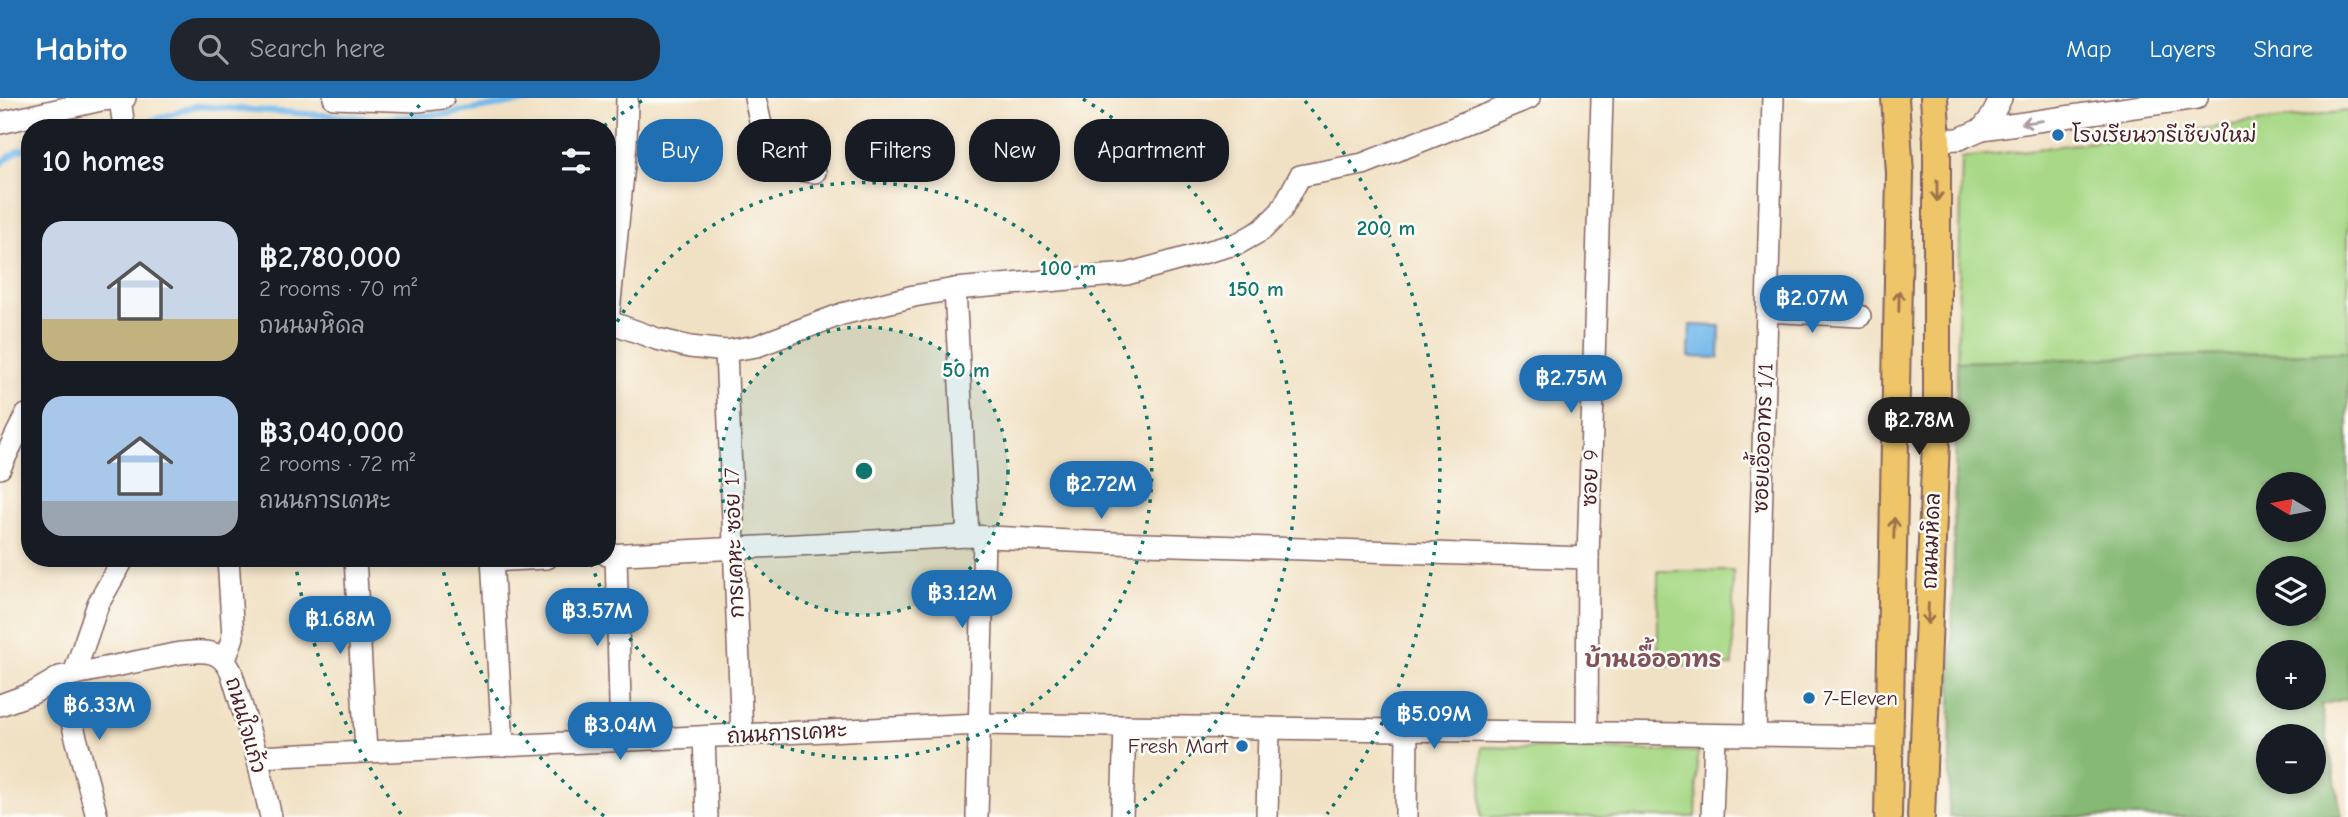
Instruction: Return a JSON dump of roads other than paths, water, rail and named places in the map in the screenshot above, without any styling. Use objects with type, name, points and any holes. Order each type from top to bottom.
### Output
[{"type":"main road","name":"ถนนมหิดล","points":[[1888,817],[1900,173],[1895,98]]},
{"type":"main road","name":"ถนนมหิดล","points":[[1921,817],[1937,416],[1937,140],[1934,98]]},
{"type":"street","points":[[334,98],[443,98]]},
{"type":"street","points":[[616,238],[626,145],[627,98]]},
{"type":"street","points":[[755,98],[760,119]]},
{"type":"street","points":[[616,324],[657,339],[690,347],[726,351],[757,346],[842,314],[914,296],[955,289],[1127,274],[1239,243],[1262,230],[1281,211],[1300,176],[1363,164],[1484,107],[1529,98]]},
{"type":"street","name":"ซอย 9","points":[[1587,733],[1588,558],[1602,98]]},
{"type":"street","name":"ซอยเอื้ออาทร 1/1","points":[[1755,735],[1773,98]]},
{"type":"street","points":[[1982,129],[2001,98]]},
{"type":"street","points":[[1937,140],[1959,139],[1982,129],[2197,98]]},
{"type":"street","points":[[0,123],[101,100],[123,108]]},
{"type":"street","points":[[955,289],[976,537],[981,724],[977,817]]},
{"type":"street","points":[[1767,311],[1860,316]]},
{"type":"street","name":"การเคหะ ซอย 17","points":[[726,351],[742,735]]},
{"type":"street","points":[[0,468],[21,425]]},
{"type":"street","points":[[616,555],[976,537],[1588,558]]},
{"type":"street","points":[[97,817],[67,676],[98,604],[119,567]]},
{"type":"street","points":[[226,660],[233,637],[229,567]]},
{"type":"street","points":[[356,567],[366,752]]},
{"type":"street","points":[[492,567],[503,746]]},
{"type":"street","points":[[612,567],[621,740]]},
{"type":"street","name":"ถนนใจแก้ว","points":[[0,705],[67,676],[180,653],[200,651],[219,654],[226,660],[231,671],[257,757],[271,817]]},
{"type":"street","name":"ถนนการเคหะ","points":[[257,757],[981,724],[1888,737]]},
{"type":"street","points":[[1122,817],[1125,726]]},
{"type":"street","points":[[1267,817],[1269,728]]},
{"type":"street","points":[[1406,817],[1407,730]]},
{"type":"street","points":[[1712,817],[1715,735]]},
{"type":"street","points":[[704,737],[707,817]]},
{"type":"water","points":[[1690,325],[1720,326],[1719,358],[1689,357]]},
{"type":"waterway","points":[[380,119],[446,114],[546,98]]},
{"type":"waterway","points":[[156,119],[196,106],[380,119]]},
{"type":"waterway","points":[[0,164],[21,150]]},
{"type":"place","name":"โรงเรียนวารีเชียงใหม่","points":[[2058,135]]},
{"type":"place","name":"7-Eleven","points":[[1809,698]]},
{"type":"place","name":"Fresh Mart","points":[[1242,746]]},
{"type":"district","name":"บ้านเอื้ออาทร","points":[[1653,659]]}]
